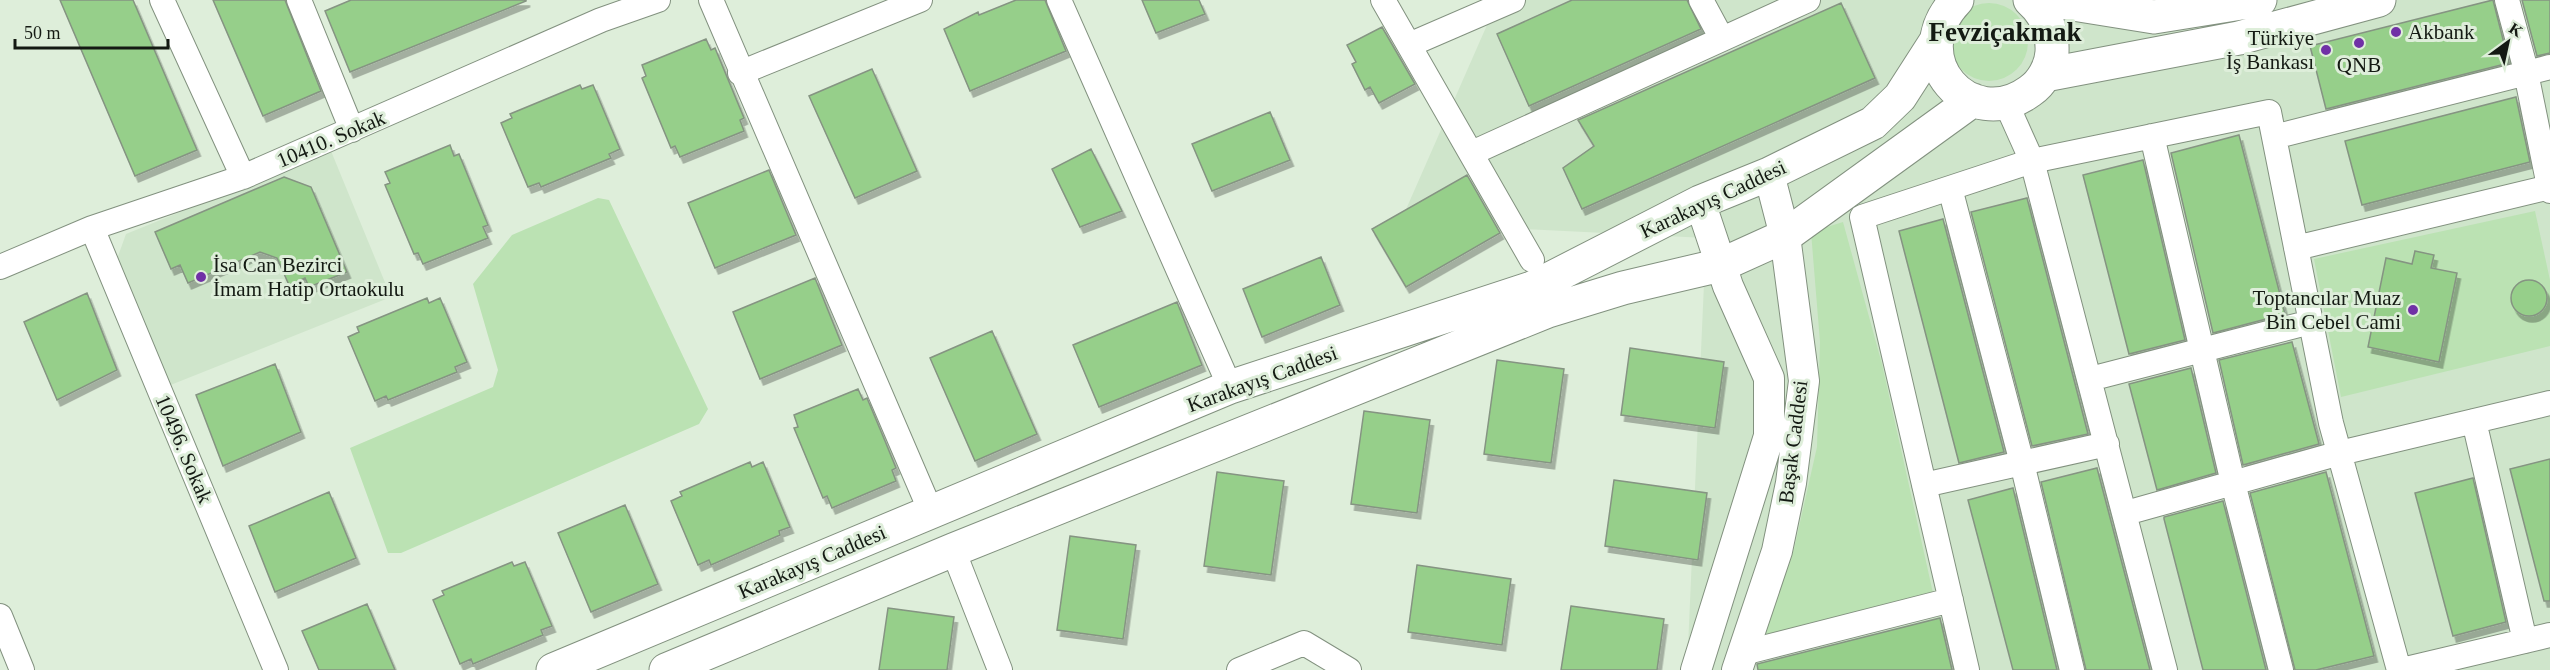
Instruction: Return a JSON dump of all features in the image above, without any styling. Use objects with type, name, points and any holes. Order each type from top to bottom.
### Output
[{"type":"main road","points":[[1946,13],[1937,57],[1944,75],[1956,90],[1973,100],[1990,104],[2006,103],[2022,97],[2035,88],[2045,75],[2051,58],[2052,40],[2048,23],[2030,0]]},
{"type":"main road","points":[[2048,0],[2154,17],[2260,0]]},
{"type":"main road","points":[[2045,75],[2239,38],[2379,0]]},
{"type":"main road","name":"Karakayış Caddesi","points":[[553,670],[1230,387],[1532,288],[1700,202],[1769,174],[1873,123],[1900,97],[1946,13]]},
{"type":"main road","name":"Karakayış Caddesi","points":[[666,670],[953,550],[1548,311],[1623,288],[1721,265],[1785,236],[1973,100]]},
{"type":"street","points":[[162,0],[243,177]]},
{"type":"street","points":[[299,0],[352,130]]},
{"type":"street","name":"10410. Sokak","points":[[0,267],[92,228],[243,177],[352,130],[597,10],[658,0]]},
{"type":"street","points":[[711,0],[740,73],[931,512]]},
{"type":"street","points":[[740,73],[920,0]]},
{"type":"street","points":[[1059,0],[1230,387]]},
{"type":"street","points":[[1383,0],[1532,260]]},
{"type":"street","points":[[1409,45],[1513,0]]},
{"type":"street","points":[[1701,0],[1722,39]]},
{"type":"street","points":[[1472,153],[1808,0]]},
{"type":"street","points":[[2296,248],[2550,189],[2526,72],[2507,0]]},
{"type":"street","points":[[2274,137],[2550,66]]},
{"type":"street","points":[[2006,103],[2032,161],[2166,670]]},
{"type":"street","points":[[1967,670],[1862,217],[2032,161],[2269,112],[2340,453],[2401,670],[2550,636]]},
{"type":"street","points":[[2152,136],[2233,483],[2282,670]]},
{"type":"street","name":"Başak Caddesi","points":[[1740,662],[1777,551],[1791,483],[1804,381],[1785,236],[1769,174]]},
{"type":"street","points":[[1950,188],[2022,463],[2072,670]]},
{"type":"street","name":"Başak Caddesi","points":[[1696,670],[1769,436],[1769,378],[1721,265],[1700,202]]},
{"type":"street","name":"10496. Sokak","points":[[92,228],[276,670]]},
{"type":"street","points":[[2090,379],[2311,322]]},
{"type":"street","points":[[2126,513],[2340,453],[2550,403]]},
{"type":"street","points":[[2474,421],[2525,641]]},
{"type":"street","points":[[1924,485],[2107,444]]},
{"type":"street","points":[[953,550],[1000,670]]},
{"type":"street","points":[[1740,662],[1951,600]]},
{"type":"street","points":[[0,616],[22,670]]},
{"type":"street","points":[[1239,670],[1304,643],[1349,670]]},
{"type":"shaded area","points":[[1498,0],[2550,0],[2550,670],[1687,670],[1706,238],[1400,223]]},
{"type":"shaded area","points":[[331,151],[391,297],[168,386],[117,259],[126,234]]},
{"type":"green space","points":[[1981,3],[1997,3],[2011,9],[2022,20],[2028,34],[2028,50],[2022,64],[2011,75],[1997,81],[1981,81],[1967,75],[1956,64],[1950,50],[1950,34],[1956,20],[1967,9]]},
{"type":"green space","points":[[598,198],[609,200],[708,409],[699,424],[401,553],[388,553],[350,448],[493,387],[498,370],[473,284],[512,235]]},
{"type":"green space","points":[[2535,211],[2550,280],[2550,346],[2341,397],[2314,259]]},
{"type":"green space","points":[[1843,222],[1882,364],[1933,593],[1764,636],[1794,549],[1817,447],[1820,342],[1811,232]]},
{"type":"building","points":[[60,0],[133,0],[197,150],[135,176]]},
{"type":"building","points":[[213,0],[285,0],[321,91],[263,116]]},
{"type":"building","points":[[351,0],[526,1],[350,72],[325,11]]},
{"type":"building","points":[[1016,0],[1045,0],[1066,51],[970,91],[944,29],[978,12],[979,15]]},
{"type":"building","points":[[1142,0],[1199,0],[1205,14],[1156,33]]},
{"type":"building","points":[[1572,0],[1687,0],[1701,29],[1529,106],[1497,34]]},
{"type":"building","points":[[2493,0],[2509,63],[2326,109],[2310,46]]},
{"type":"building","points":[[2522,0],[2550,0],[2550,53],[2537,56]]},
{"type":"building","points":[[1841,3],[1875,78],[1582,209],[1563,168],[1594,146],[1578,120]]},
{"type":"building","points":[[1382,27],[1415,84],[1379,103],[1370,87],[1365,90],[1352,64],[1356,62],[1347,45]]},
{"type":"building","points":[[706,39],[711,50],[715,48],[744,118],[740,120],[744,131],[680,157],[675,146],[671,148],[642,78],[646,76],[642,65]]},
{"type":"building","points":[[872,69],[917,171],[855,198],[809,96]]},
{"type":"building","points":[[580,85],[582,89],[593,85],[620,149],[609,154],[611,158],[541,187],[539,183],[528,187],[501,123],[512,118],[510,114]]},
{"type":"building","points":[[2516,97],[2530,162],[2362,205],[2345,141]]},
{"type":"building","points":[[1270,112],[1290,160],[1212,191],[1192,144]]},
{"type":"building","points":[[2239,135],[2285,314],[2213,333],[2171,153]]},
{"type":"building","points":[[450,145],[454,156],[459,154],[488,225],[483,227],[488,238],[423,264],[418,253],[414,254],[385,185],[390,183],[385,172]]},
{"type":"building","points":[[1091,149],[1122,211],[1080,227],[1052,169]]},
{"type":"building","points":[[2143,160],[2185,340],[2129,354],[2083,175]]},
{"type":"building","points":[[769,170],[796,235],[715,268],[688,203]]},
{"type":"building","points":[[1467,175],[1500,233],[1406,287],[1372,229]]},
{"type":"building","points":[[284,177],[311,187],[347,272],[309,287],[305,278],[289,285],[277,258],[260,252],[188,283],[180,265],[171,269],[155,232]]},
{"type":"building","points":[[2027,198],[2088,434],[2032,446],[1971,212]]},
{"type":"building","points":[[1943,219],[2004,452],[1959,463],[1899,231]]},
{"type":"building","name":"Toptancılar Muaz Bin Cebel Cami","points":[[2415,251],[2434,255],[2431,268],[2457,273],[2439,362],[2368,347],[2386,258],[2412,264]]},
{"type":"building","points":[[1321,257],[1340,305],[1262,337],[1243,289]]},
{"type":"building","points":[[815,278],[842,345],[760,379],[733,312]]},
{"type":"building","points":[[2529,280],[2542,285],[2547,298],[2542,311],[2529,316],[2516,311],[2511,298],[2516,285]]},
{"type":"building","points":[[87,293],[117,370],[57,400],[24,322]]},
{"type":"building","points":[[427,298],[429,303],[440,298],[467,362],[455,367],[457,372],[388,400],[386,396],[375,401],[348,337],[359,332],[357,327]]},
{"type":"building","points":[[1177,302],[1202,365],[1099,407],[1073,345]]},
{"type":"building","points":[[992,331],[1037,434],[975,461],[930,358]]},
{"type":"building","points":[[2292,342],[2319,444],[2243,465],[2219,360]]},
{"type":"building","points":[[1630,348],[1724,362],[1715,428],[1621,415]]},
{"type":"building","points":[[1497,360],[1564,369],[1551,463],[1484,454]]},
{"type":"building","points":[[275,364],[301,432],[223,466],[196,395]]},
{"type":"building","points":[[2191,368],[2216,473],[2157,490],[2129,384]]},
{"type":"building","points":[[858,389],[863,400],[867,398],[885,441],[896,468],[892,470],[896,481],[832,508],[827,496],[823,498],[794,428],[798,427],[794,415]]},
{"type":"building","points":[[1364,411],[1430,420],[1417,513],[1351,504]]},
{"type":"building","points":[[2550,459],[2550,601],[2544,601],[2510,469]]},
{"type":"building","points":[[750,462],[752,467],[763,462],[790,527],[779,531],[780,535],[711,565],[709,560],[698,565],[671,501],[682,496],[680,492]]},
{"type":"building","points":[[2097,468],[2150,670],[2086,670],[2041,482]]},
{"type":"building","points":[[1217,472],[1284,481],[1271,575],[1204,566]]},
{"type":"building","points":[[2326,472],[2374,656],[2316,670],[2295,670],[2250,493]]},
{"type":"building","points":[[2473,478],[2506,622],[2453,636],[2415,493]]},
{"type":"building","points":[[1614,480],[1707,493],[1698,560],[1605,546]]},
{"type":"building","points":[[2013,488],[2057,670],[2013,670],[1968,500]]},
{"type":"building","points":[[329,492],[356,558],[275,592],[249,526]]},
{"type":"building","points":[[2223,501],[2266,670],[2203,670],[2164,519],[2164,517]]},
{"type":"building","points":[[625,505],[658,584],[591,612],[558,533]]},
{"type":"building","points":[[1070,536],[1136,545],[1123,639],[1057,630]]},
{"type":"building","points":[[512,562],[514,566],[525,562],[552,626],[541,630],[543,635],[473,664],[471,659],[460,664],[433,600],[444,595],[442,591]]},
{"type":"building","points":[[1417,565],[1511,579],[1502,645],[1408,632]]},
{"type":"building","points":[[367,604],[395,670],[319,670],[302,631]]},
{"type":"building","points":[[1571,606],[1664,619],[1657,670],[1561,670]]},
{"type":"building","points":[[888,608],[954,617],[947,670],[879,670]]},
{"type":"building","points":[[1940,618],[1952,670],[1758,670],[1757,664]]},
{"type":"place","name":"Akbank","points":[[2396,32]]},
{"type":"place","name":"QNB","points":[[2359,43]]},
{"type":"place","name":"Türkiye İş Bankası","points":[[2326,50]]},
{"type":"place","name":"İsa Can Bezirci İmam Hatip Ortaokulu","points":[[201,277]]},
{"type":"place","name":"Toptancılar Muaz Bin Cebel Cami","points":[[2413,310]]},
{"type":"district","name":"Fevziçakmak","points":[[2005,32]]}]
